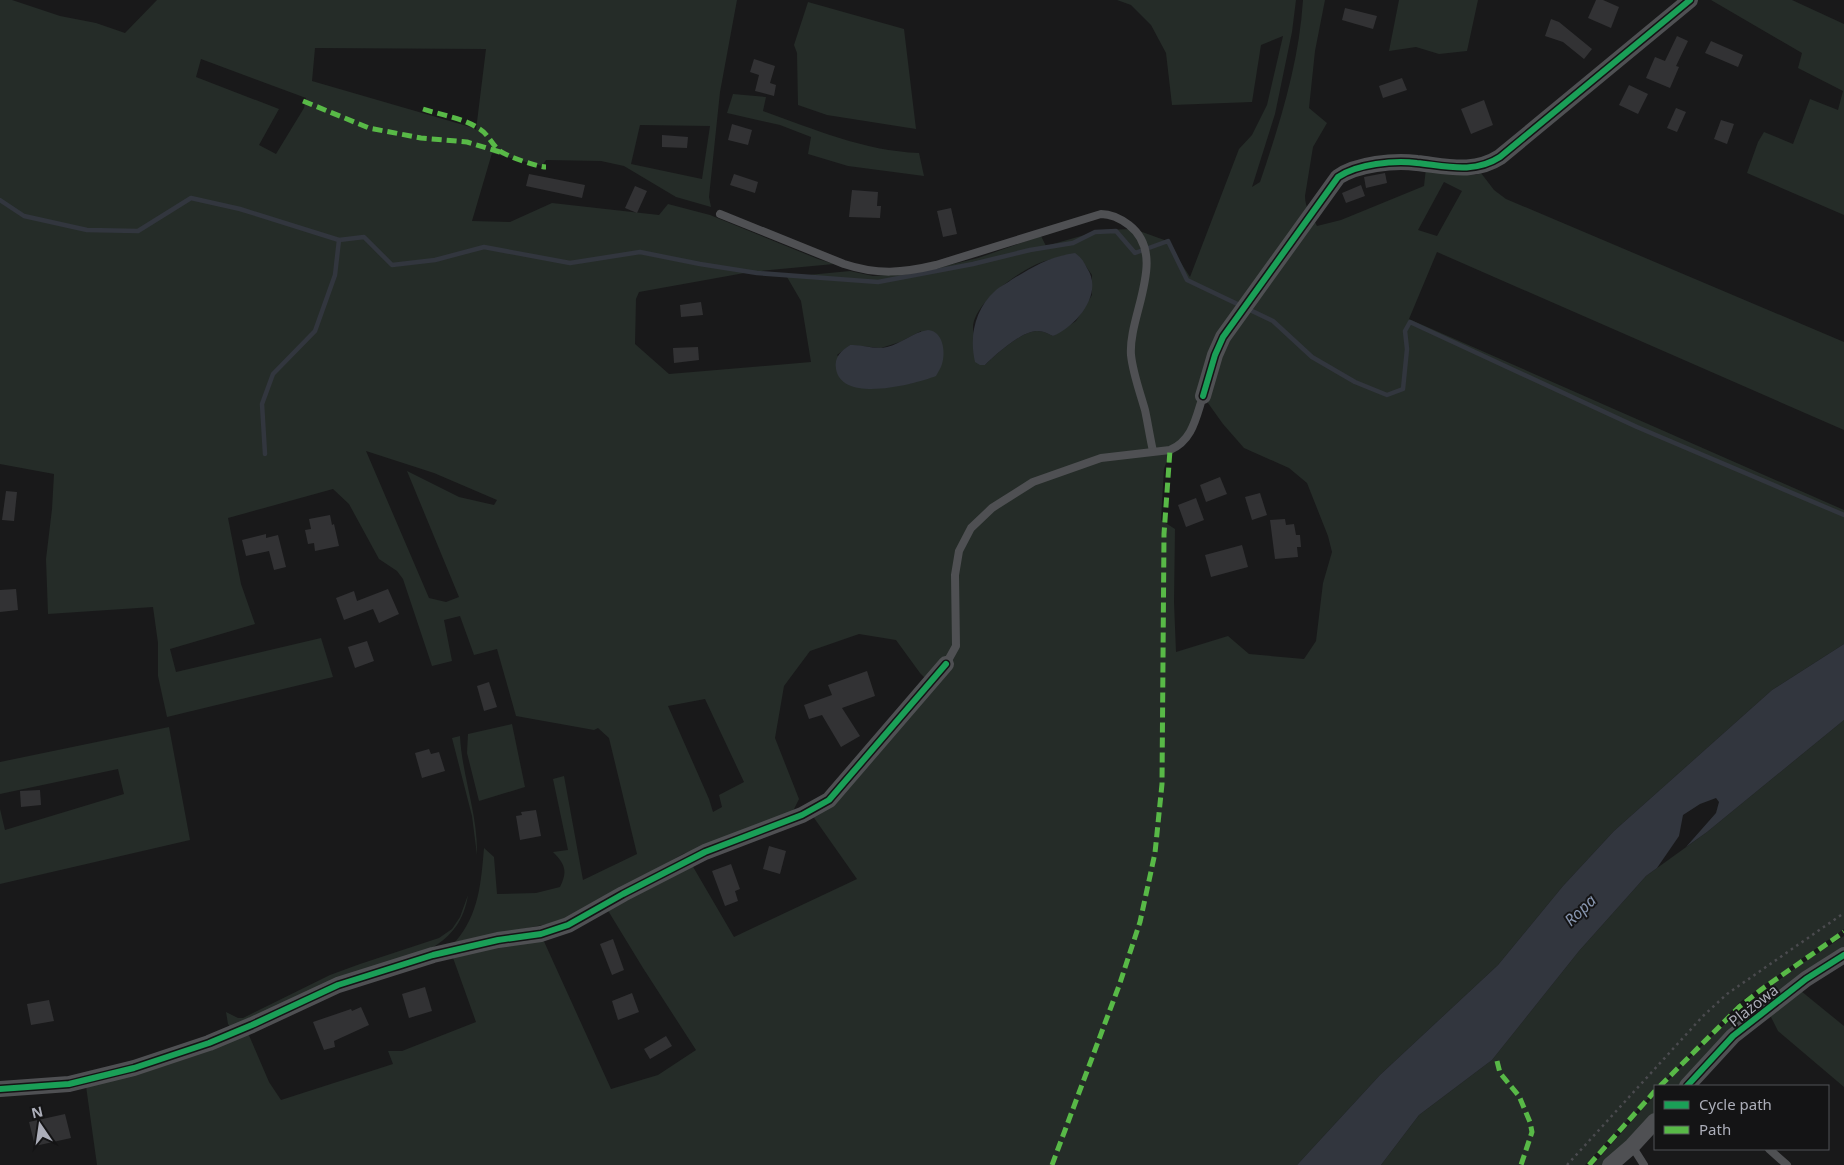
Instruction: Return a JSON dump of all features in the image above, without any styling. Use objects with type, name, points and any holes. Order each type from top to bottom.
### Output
[{"type":"street","points":[[1203,396],[1223,337],[1332,183],[1345,172],[1365,166],[1406,162],[1473,168],[1487,164],[1500,157],[1690,0]]},
{"type":"street","points":[[0,1089],[69,1084],[134,1068],[224,1037],[338,985],[434,955],[498,940],[541,934],[568,925],[705,852],[802,815],[829,800],[946,664]]},
{"type":"street","name":"Plażowa","points":[[1690,1085],[1733,1036],[1806,979],[1844,955]]},
{"type":"street","points":[[1610,1165],[1632,1146],[1654,1122]]},
{"type":"lane","points":[[720,214],[844,264],[862,270],[886,272],[914,270],[936,265],[1101,214],[1110,214],[1126,223],[1140,236],[1146,259],[1146,278],[1131,343],[1135,374],[1153,452]]},
{"type":"lane","points":[[946,664],[956,646],[955,575],[959,551],[971,528],[992,508],[1034,482],[1101,458],[1170,450],[1186,440],[1192,430],[1203,396]]},
{"type":"lane","points":[[1632,1146],[1644,1165]]},
{"type":"lane","points":[[1770,1150],[1787,1165]]},
{"type":"path","points":[[1567,1165],[1595,1132],[1727,994],[1844,913]]},
{"type":"shaded area","points":[[0,0],[12,0],[60,16],[96,23],[125,33],[157,0],[737,0],[720,92],[709,197],[711,207],[676,197],[624,166],[601,161],[546,160],[542,166],[492,153],[472,221],[510,222],[552,203],[659,215],[668,204],[710,215],[834,264],[750,272],[639,292],[636,299],[635,344],[669,374],[811,362],[801,301],[787,277],[850,271],[873,276],[917,273],[978,258],[1041,236],[1046,246],[1102,230],[1134,229],[1167,241],[1190,277],[1239,149],[1252,135],[1267,105],[1283,36],[1261,45],[1252,102],[1172,105],[1166,53],[1151,25],[1131,5],[1117,0],[1296,0],[1292,32],[1275,114],[1252,187],[1260,182],[1288,92],[1301,23],[1303,0],[1325,0],[1315,51],[1309,108],[1327,123],[1313,147],[1305,196],[1307,208],[1317,226],[1341,220],[1424,186],[1426,168],[1476,175],[1481,173],[1494,190],[1506,199],[1844,342],[1844,430],[1437,252],[1409,319],[1844,510],[1844,644],[1772,690],[1614,831],[1563,886],[1498,965],[1380,1075],[1297,1165],[97,1165],[86,1086],[248,1033],[269,1082],[281,1100],[393,1064],[388,1051],[402,1051],[476,1022],[452,955],[542,937],[611,1089],[658,1075],[696,1050],[607,909],[692,865],[734,937],[857,879],[812,815],[930,683],[920,673],[896,640],[859,634],[810,651],[784,686],[775,738],[799,799],[792,813],[683,854],[563,921],[455,942],[463,932],[474,910],[482,874],[484,848],[494,857],[497,894],[536,893],[560,887],[564,876],[564,868],[553,852],[568,850],[553,779],[564,776],[583,880],[637,854],[609,738],[598,728],[594,730],[516,716],[497,649],[474,655],[460,616],[444,620],[452,661],[432,666],[403,579],[397,571],[379,559],[349,504],[333,489],[228,518],[241,584],[255,624],[170,649],[176,672],[321,638],[333,677],[167,717],[158,676],[158,643],[153,607],[48,614],[46,559],[54,474],[0,464]],"holes":[[[315,48],[486,49],[476,130],[312,81]],[[201,59],[306,98],[304,108],[276,154],[259,145],[279,109],[196,77]],[[640,125],[710,126],[702,179],[631,164]],[[1444,182],[1462,191],[1437,236],[1418,230]],[[1066,255],[1083,262],[1092,275],[1092,295],[1076,321],[1053,336],[1040,331],[1032,331],[1025,334],[1010,343],[985,365],[973,331],[975,318],[980,309],[988,299],[1008,282],[1044,261]],[[921,331],[913,383],[868,389],[837,355],[850,345],[881,348],[900,342]],[[1203,396],[1223,424],[1244,448],[1289,468],[1307,483],[1328,536],[1332,552],[1323,583],[1316,641],[1304,659],[1249,654],[1228,636],[1176,652],[1174,602],[1175,529],[1161,520],[1164,469],[1169,454],[1192,430]],[[366,451],[434,473],[497,500],[494,505],[459,497],[407,471],[459,597],[446,602],[429,598]],[[705,699],[744,782],[719,795],[722,807],[713,812],[709,799],[668,706]]]},
{"type":"shaded area","points":[[1399,0],[1478,0],[1467,51],[1439,54],[1416,47],[1389,51]]},
{"type":"shaded area","points":[[1711,0],[1792,0],[1844,24],[1844,215],[1747,173],[1758,142],[1764,132],[1793,144],[1810,99],[1838,110],[1843,91],[1798,68],[1802,53]]},
{"type":"shaded area","points":[[808,2],[904,29],[916,129],[827,115],[798,105],[797,53],[794,45]]},
{"type":"shaded area","points":[[733,94],[766,97],[763,111],[820,132],[859,144],[919,153],[924,176],[848,166],[808,154],[811,137],[780,125],[727,113]]},
{"type":"shaded area","points":[[1844,720],[1844,929],[1740,1002],[1661,1085],[1654,1085],[1654,1092],[1585,1165],[1381,1165],[1419,1115],[1492,1060],[1579,951],[1646,876],[1707,832]]},
{"type":"shaded area","points":[[512,724],[525,787],[479,801],[467,753],[468,734]]},
{"type":"shaded area","points":[[169,727],[190,840],[0,884],[0,809],[5,830],[124,794],[118,769],[0,794],[0,762]]},
{"type":"shaded area","points":[[460,736],[461,751],[473,810],[477,855],[472,816],[452,738]]},
{"type":"shaded area","points":[[468,895],[464,912],[452,932],[432,948],[231,1028],[228,1024],[226,1012],[238,1018],[243,1018],[330,975],[439,938],[452,929],[460,917]]},
{"type":"shaded area","points":[[1844,936],[1844,950],[1684,1085],[1664,1085],[1728,1021],[1789,973]]},
{"type":"shaded area","points":[[1801,991],[1844,1026],[1844,1087],[1778,1031],[1769,1013]]},
{"type":"shaded area","points":[[1654,1096],[1654,1116],[1605,1165],[1593,1165]]},
{"type":"water","points":[[1075,253],[1087,268],[1092,288],[1090,298],[1079,317],[1071,325],[1053,336],[1032,331],[1010,343],[985,365],[975,362],[973,333],[978,315],[988,298],[999,288],[1034,267],[1057,257]]},
{"type":"water","points":[[928,330],[937,334],[943,348],[942,364],[936,376],[897,387],[880,389],[865,389],[851,386],[841,380],[836,369],[836,361],[841,352],[850,345],[887,347]]},
{"type":"water","name":"Ropa","points":[[1844,644],[1844,720],[1686,847],[1716,813],[1719,802],[1716,798],[1700,804],[1683,815],[1679,836],[1657,868],[1646,876],[1579,951],[1492,1060],[1419,1115],[1381,1165],[1297,1165],[1380,1075],[1498,965],[1563,886],[1614,831],[1772,690]]},
{"type":"building","points":[[1596,0],[1603,0],[1619,7],[1611,28],[1588,18]]},
{"type":"building","points":[[1345,8],[1377,16],[1373,29],[1342,20]]},
{"type":"building","points":[[1551,19],[1559,22],[1592,49],[1584,59],[1563,42],[1545,36]]},
{"type":"building","points":[[1677,36],[1688,41],[1676,66],[1679,67],[1670,88],[1646,78],[1655,57],[1665,61]]},
{"type":"building","points":[[1711,41],[1743,55],[1738,67],[1705,53]]},
{"type":"building","points":[[754,59],[775,66],[770,83],[776,85],[774,96],[755,91],[759,75],[750,72]]},
{"type":"building","points":[[1402,78],[1407,90],[1383,98],[1379,86]]},
{"type":"building","points":[[1629,85],[1648,94],[1638,114],[1619,105]]},
{"type":"building","points":[[1484,100],[1493,125],[1471,134],[1461,109]]},
{"type":"building","points":[[1676,108],[1686,112],[1677,132],[1667,128]]},
{"type":"building","points":[[1721,120],[1734,124],[1727,144],[1714,139]]},
{"type":"building","points":[[732,124],[752,130],[748,145],[728,140]]},
{"type":"building","points":[[662,135],[688,137],[687,148],[662,147]]},
{"type":"building","points":[[1385,173],[1387,183],[1366,188],[1364,177]]},
{"type":"building","points":[[529,174],[585,185],[582,198],[526,186]]},
{"type":"building","points":[[734,174],[758,182],[755,193],[730,185]]},
{"type":"building","points":[[1361,185],[1365,196],[1346,203],[1342,193]]},
{"type":"building","points":[[635,186],[647,191],[637,213],[625,208]]},
{"type":"building","points":[[852,190],[878,192],[877,206],[881,206],[880,218],[849,217]]},
{"type":"building","points":[[951,208],[957,234],[943,237],[937,211]]},
{"type":"building","points":[[701,302],[703,315],[681,317],[680,305]]},
{"type":"building","points":[[698,347],[699,360],[674,363],[673,348]]},
{"type":"building","points":[[1220,477],[1227,494],[1206,502],[1200,485]]},
{"type":"building","points":[[6,491],[17,492],[14,521],[2,520]]},
{"type":"building","points":[[1260,493],[1267,515],[1252,520],[1245,497]]},
{"type":"building","points":[[1196,498],[1204,520],[1186,527],[1178,505]]},
{"type":"building","points":[[330,515],[339,546],[315,551],[314,543],[308,544],[305,530],[311,529],[309,519]]},
{"type":"building","points":[[1285,519],[1286,525],[1294,524],[1296,535],[1300,535],[1301,547],[1297,547],[1298,557],[1275,559],[1270,520]]},
{"type":"building","points":[[266,534],[266,538],[278,535],[286,567],[274,570],[269,551],[246,556],[242,540]]},
{"type":"building","points":[[1242,545],[1248,567],[1211,577],[1205,555]]},
{"type":"building","points":[[16,589],[18,610],[0,612],[0,590]]},
{"type":"building","points":[[388,589],[399,614],[379,623],[373,609],[344,620],[336,598],[354,591],[357,601]]},
{"type":"building","points":[[367,641],[374,661],[355,668],[348,647]]},
{"type":"building","points":[[867,671],[875,696],[842,708],[860,736],[841,747],[822,715],[809,719],[804,705],[832,695],[828,685]]},
{"type":"building","points":[[489,682],[497,707],[484,711],[477,686]]},
{"type":"building","points":[[429,749],[431,754],[439,752],[445,771],[422,778],[415,753]]},
{"type":"building","points":[[40,790],[41,805],[21,807],[20,791]]},
{"type":"building","points":[[536,810],[541,836],[520,840],[516,816],[522,815],[521,812]]},
{"type":"building","points":[[769,846],[786,851],[780,874],[763,869]]},
{"type":"building","points":[[731,864],[740,889],[735,891],[738,901],[725,906],[712,871]]},
{"type":"building","points":[[613,939],[624,970],[612,975],[600,944]]},
{"type":"building","points":[[425,987],[432,1011],[409,1018],[402,994]]},
{"type":"building","points":[[632,993],[639,1012],[618,1020],[612,1001]]},
{"type":"building","points":[[49,1000],[54,1021],[31,1025],[27,1004]]},
{"type":"building","points":[[361,1007],[369,1025],[334,1041],[335,1047],[324,1050],[313,1022]]},
{"type":"building","points":[[666,1036],[672,1046],[650,1059],[644,1049]]},
{"type":"building","points":[[65,1114],[71,1138],[35,1146],[29,1122]]},
{"type":"waterway","points":[[0,200],[24,216],[87,230],[138,231],[191,198],[240,209],[339,240],[364,237],[392,265],[435,260],[484,247],[570,263],[640,252],[757,273],[878,282],[973,264],[1030,250],[1073,243],[1095,232],[1116,231],[1135,253],[1168,241],[1187,280],[1273,321],[1312,357],[1355,382],[1387,395],[1403,389],[1407,349],[1405,331],[1410,322],[1637,427],[1844,515]]},
{"type":"waterway","points":[[265,454],[262,404],[273,374],[315,331],[335,275],[339,240]]},
{"type":"marked path","points":[[303,101],[369,128],[421,138],[467,142],[500,152]]},
{"type":"marked path","points":[[423,109],[459,119],[472,125],[481,130],[496,148],[502,152],[522,161],[546,167]]},
{"type":"marked path","points":[[1052,1165],[1120,983],[1140,922],[1155,853],[1162,784],[1164,534],[1170,450]]},
{"type":"marked path","points":[[1661,1085],[1739,1007],[1844,932]]},
{"type":"marked path","points":[[1497,1061],[1500,1073],[1519,1096],[1530,1122],[1532,1132],[1521,1165]]},
{"type":"marked path","points":[[1589,1165],[1654,1092]]},
{"type":"cycle path","points":[[1203,396],[1215,355],[1223,337],[1338,177],[1355,169],[1376,164],[1408,162],[1460,168],[1480,166],[1500,157],[1690,0]]},
{"type":"cycle path","points":[[0,1089],[69,1084],[134,1068],[209,1043],[338,985],[433,955],[498,940],[541,934],[568,925],[705,852],[802,815],[829,800],[946,664]]},
{"type":"cycle path","points":[[1688,1085],[1733,1036],[1806,979],[1844,955]]}]
